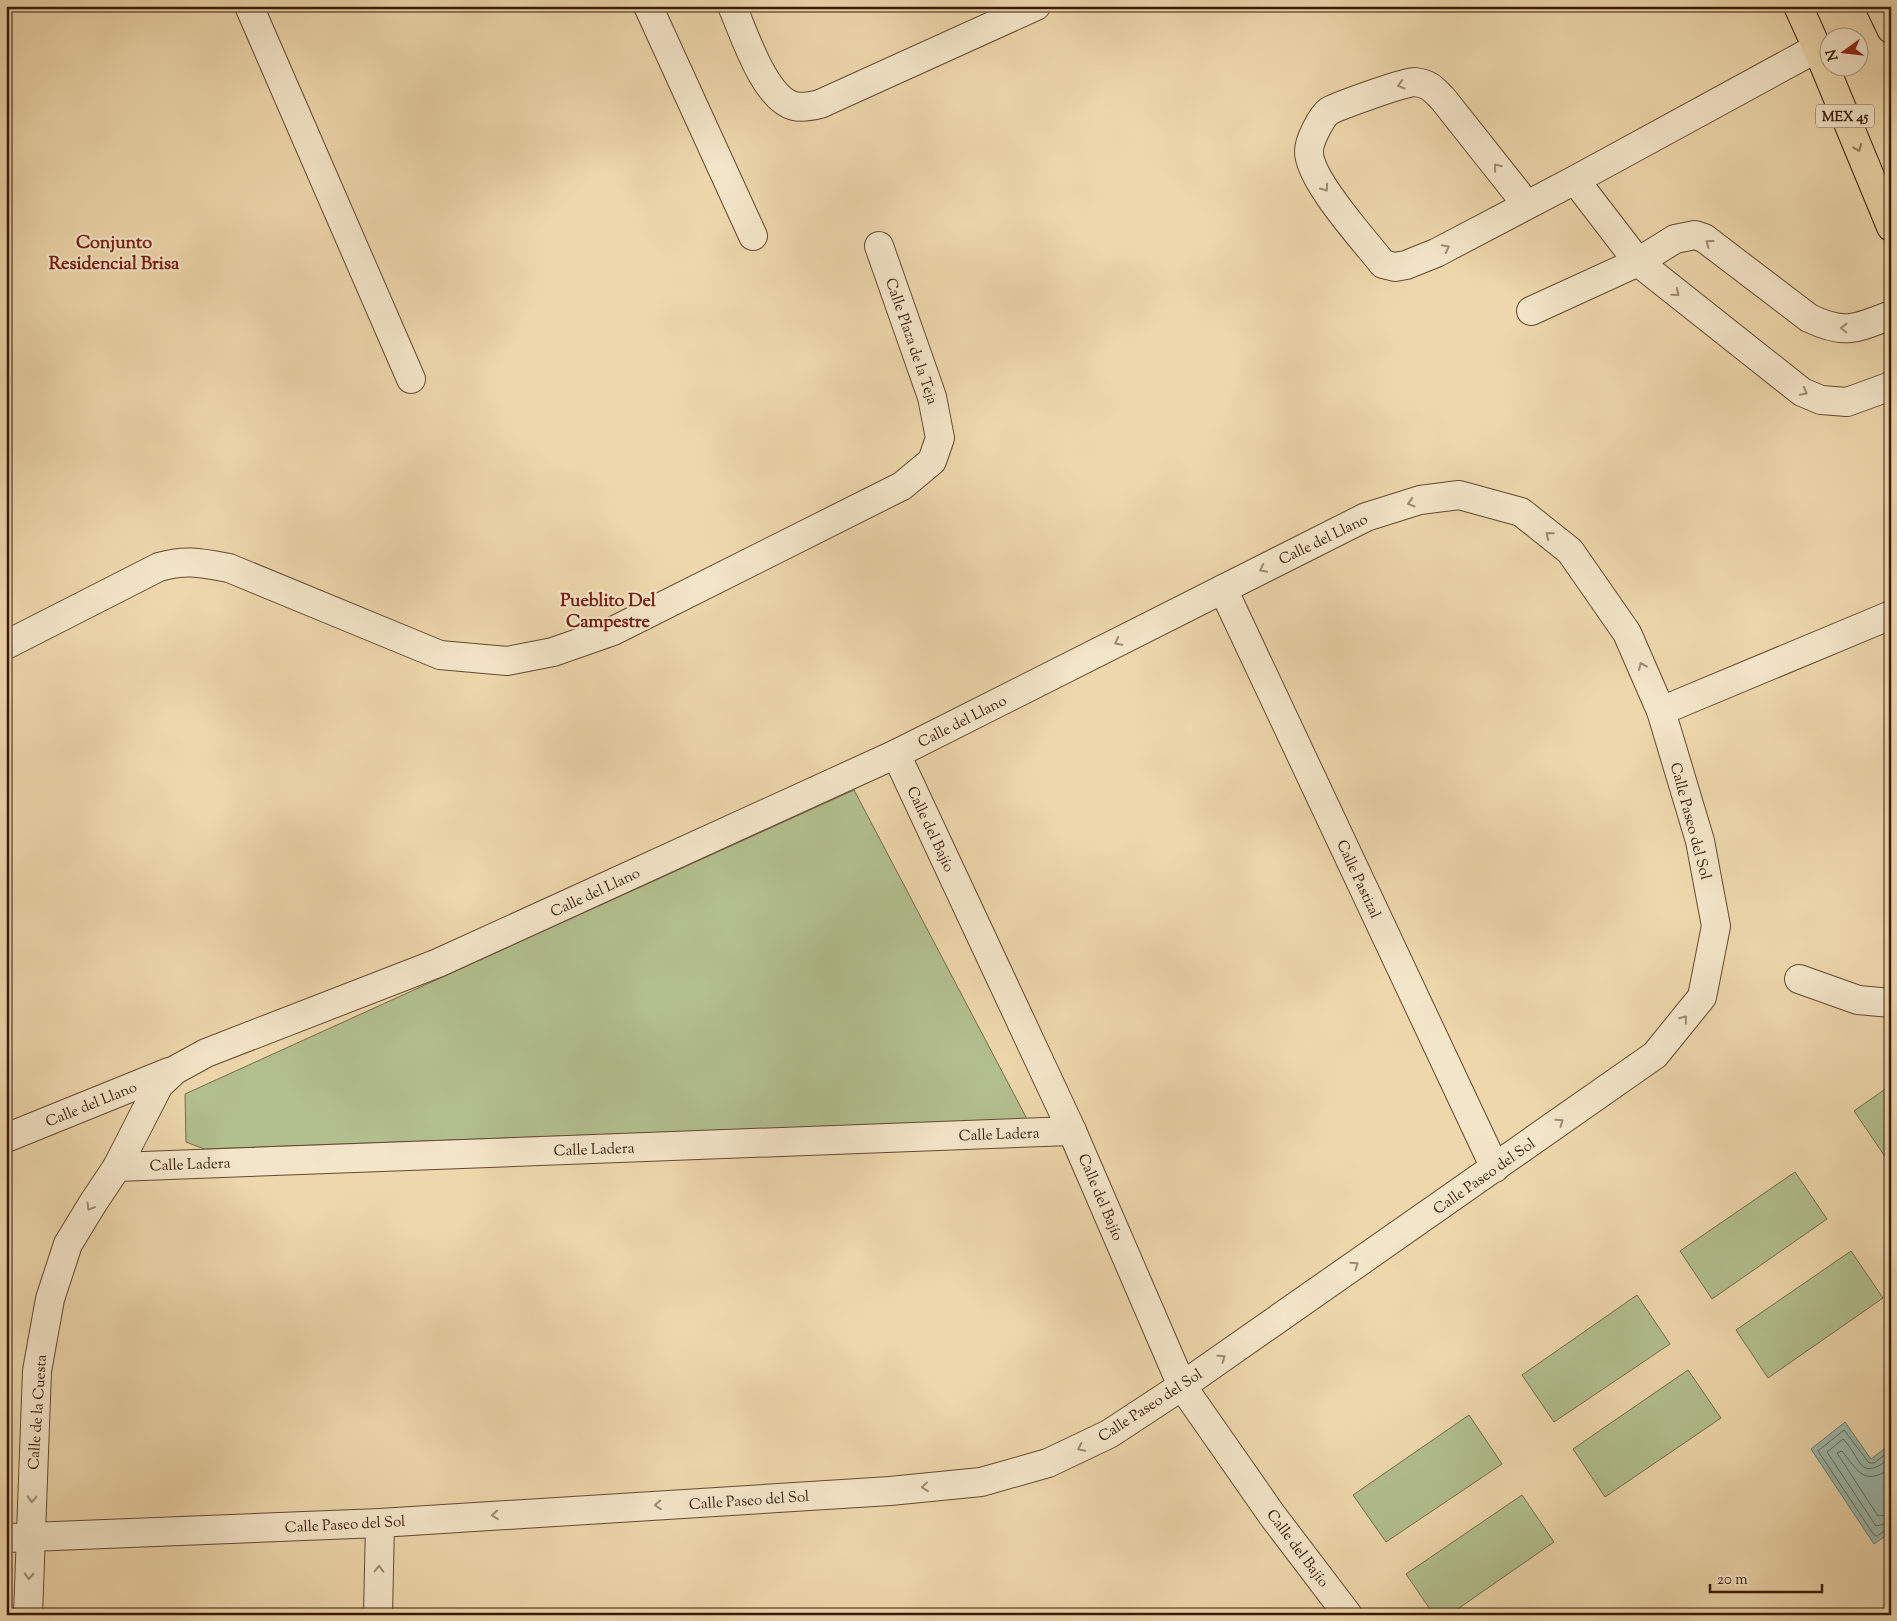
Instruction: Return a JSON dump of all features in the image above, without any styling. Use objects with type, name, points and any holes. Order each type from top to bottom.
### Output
[{"type":"main road","name":"MEX 45","points":[[1798,6],[1818,48],[1891,227]]},
{"type":"main road","points":[[1880,6],[1891,29]]},
{"type":"street","points":[[249,6],[411,379]]},
{"type":"street","points":[[648,6],[753,236]]},
{"type":"street","points":[[732,6],[759,68],[774,92],[781,100],[794,106],[810,106],[820,104],[1036,6]]},
{"type":"street","points":[[1528,205],[1444,98],[1430,85],[1412,81],[1329,112],[1316,128],[1309,151],[1315,174],[1384,264],[1395,267],[1406,265],[1436,253],[1528,205],[1818,48]]},
{"type":"street","points":[[1575,180],[1638,262],[1802,392],[1821,400],[1847,402],[1891,386]]},
{"type":"street","points":[[1531,311],[1638,262],[1675,239],[1695,235],[1704,238],[1809,318],[1827,327],[1848,329],[1891,315]]},
{"type":"street","name":"Calle Plaza de la Teja","points":[[6,644],[159,567],[176,562],[195,562],[229,568],[440,655],[507,660],[554,652],[613,632],[902,486],[932,462],[940,438],[932,397],[879,246]]},
{"type":"street","name":"Calle del Llano","points":[[6,1138],[176,1070],[206,1053],[438,963],[896,754],[1366,517],[1420,500],[1459,495],[1521,512],[1570,551],[1627,633],[1661,711]]},
{"type":"street","name":"Calle Pastizal","points":[[1224,589],[1494,1168]]},
{"type":"street","points":[[1661,711],[1891,615]]},
{"type":"street","name":"Calle Paseo del Sol","points":[[18,1537],[380,1522],[890,1491],[981,1482],[1048,1463],[1109,1434],[1182,1386],[1655,1055],[1702,997],[1716,926],[1700,841],[1661,711]]},
{"type":"street","name":"Calle del Bajío","points":[[896,754],[1072,1131],[1182,1386],[1272,1515],[1348,1615]]},
{"type":"street","points":[[1799,979],[1858,1000],[1891,1003]]},
{"type":"street","name":"Calle del Llano","points":[[117,1167],[159,1085],[176,1070]]},
{"type":"street","name":"Calle Ladera","points":[[117,1167],[1072,1131]]},
{"type":"street","name":"Calle de la Cuesta","points":[[28,1615],[18,1537],[37,1371],[50,1299],[68,1244],[117,1167]]},
{"type":"street","points":[[378,1615],[380,1522]]},
{"type":"green space","points":[[854,790],[1027,1119],[204,1149],[186,1142],[185,1094]]},
{"type":"green space","points":[[1891,1085],[1891,1155],[1886,1158],[1854,1111]]},
{"type":"green space","points":[[1795,1172],[1827,1219],[1712,1299],[1680,1251]]},
{"type":"green space","points":[[1851,1251],[1883,1298],[1768,1378],[1736,1330]]},
{"type":"green space","points":[[1637,1295],[1670,1344],[1554,1422],[1522,1375]]},
{"type":"green space","points":[[1688,1370],[1721,1418],[1605,1497],[1573,1449]]},
{"type":"green space","points":[[1469,1415],[1502,1464],[1386,1542],[1353,1495]]},
{"type":"green space","points":[[1522,1495],[1554,1542],[1449,1615],[1434,1615],[1406,1574]]},
{"type":"water","points":[[1845,1422],[1871,1459],[1891,1444],[1891,1532],[1874,1544],[1811,1449]]},
{"type":"district","name":"Conjunto Residencial Brisa","points":[[114,252]]},
{"type":"district","name":"Pueblito Del Campestre","points":[[608,610]]}]
